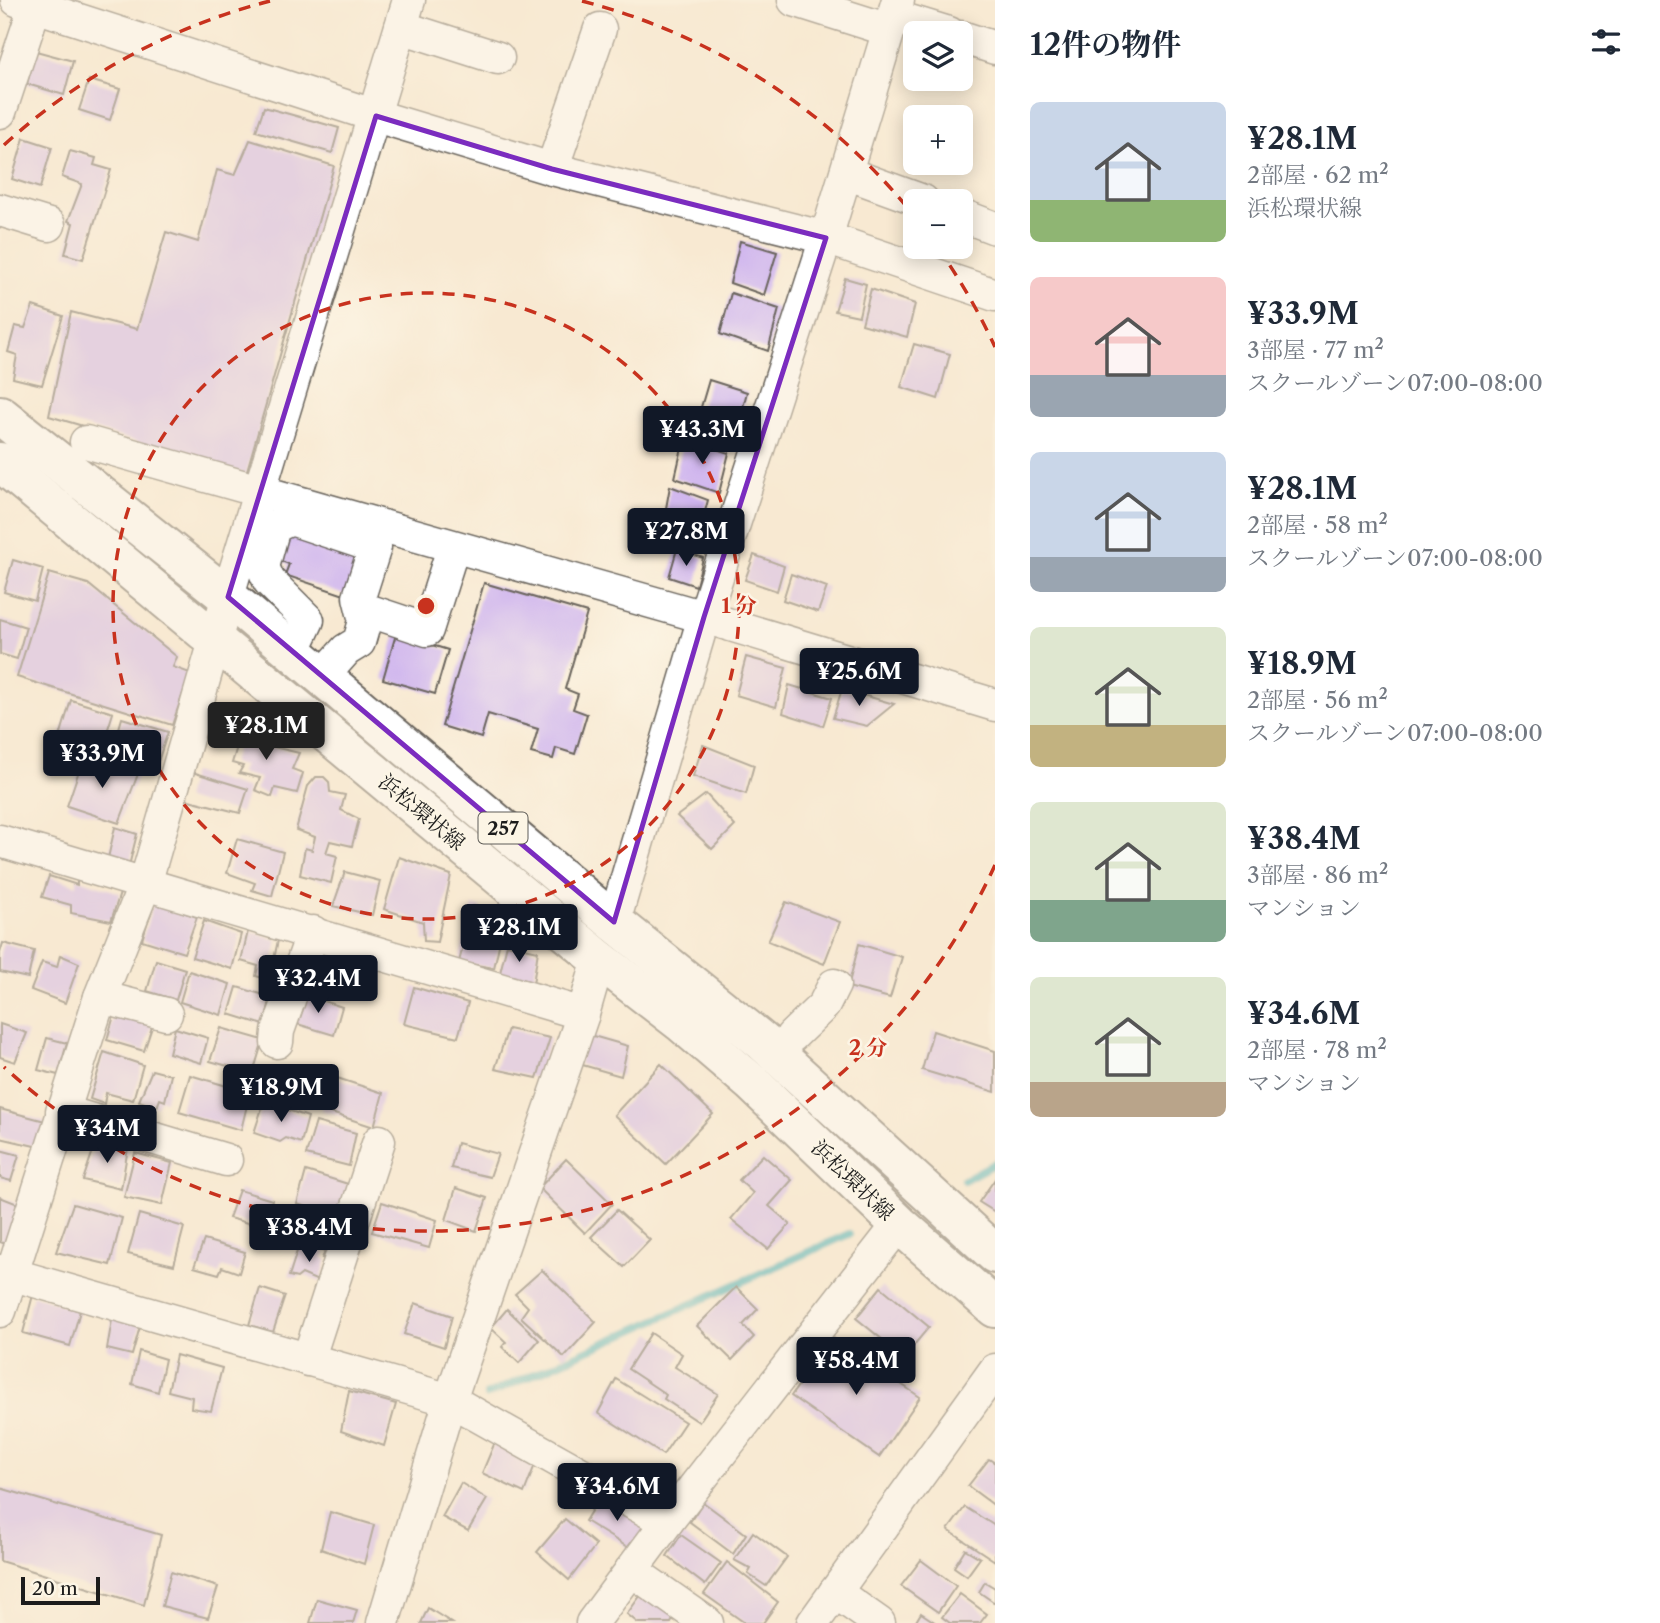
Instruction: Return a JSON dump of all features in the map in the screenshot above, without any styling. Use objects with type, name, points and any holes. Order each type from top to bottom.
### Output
[{"type":"highway","name":"浜松環状線","points":[[0,415],[228,597],[614,922],[763,1042],[995,1254]]},
{"type":"highway","name":"浜松環状線","points":[[0,462],[752,1083],[899,1224],[995,1308]]},
{"type":"street","points":[[794,0],[894,15],[912,21]]},
{"type":"street","points":[[0,111],[26,3],[376,116],[552,169],[826,238],[995,295]]},
{"type":"street","points":[[0,1311],[6,1272],[100,997],[145,884],[228,597],[376,116],[405,13],[498,58]]},
{"type":"street","points":[[614,922],[704,617],[826,238],[894,15]]},
{"type":"street","points":[[552,169],[600,29]]},
{"type":"street","points":[[973,41],[995,48]]},
{"type":"street","points":[[846,173],[903,194]]},
{"type":"street","points":[[0,210],[49,225]]},
{"type":"street","points":[[973,220],[995,228]]},
{"type":"street","points":[[86,442],[704,617],[995,705]]},
{"type":"street","points":[[293,652],[309,620],[269,581],[263,566],[274,527],[291,519],[375,547],[359,597],[366,615]]},
{"type":"street","points":[[322,677],[346,650],[359,642],[387,528]]},
{"type":"street","points":[[366,615],[428,630],[453,548]]},
{"type":"street","points":[[0,841],[583,1014]]},
{"type":"street","points":[[277,1042],[278,1031],[313,932]]},
{"type":"street","points":[[383,1623],[450,1400],[583,1014],[599,959]]},
{"type":"street","points":[[792,1036],[824,1005],[834,985]]},
{"type":"street","points":[[100,997],[166,1014]]},
{"type":"street","points":[[62,1111],[226,1160]]},
{"type":"street","points":[[308,1360],[379,1142]]},
{"type":"street","points":[[592,1623],[667,1522],[899,1224]]},
{"type":"street","points":[[6,1272],[450,1400],[667,1522]]},
{"type":"street","points":[[813,1623],[995,1370]]},
{"type":"street","points":[[631,1570],[707,1623]]},
{"type":"street","points":[[835,1592],[878,1623]]},
{"type":"highlighted area","points":[[376,116],[552,169],[826,238],[704,617],[614,922],[228,597]]},
{"type":"building","points":[[36,51],[73,61],[64,95],[27,84]]},
{"type":"building","points":[[89,80],[120,89],[110,120],[79,110]]},
{"type":"building","points":[[264,107],[339,128],[332,153],[256,131]]},
{"type":"building","points":[[24,138],[52,147],[40,188],[12,179]]},
{"type":"building","points":[[250,140],[334,166],[246,474],[49,416],[71,312],[137,329],[166,232],[198,242],[217,170],[235,175]]},
{"type":"building","points":[[70,151],[96,158],[94,165],[111,170],[83,259],[65,254],[73,223],[68,221],[82,184],[62,177]]},
{"type":"building","points":[[740,241],[777,252],[764,295],[730,283]]},
{"type":"building","points":[[845,278],[866,284],[859,316],[835,311]]},
{"type":"building","points":[[871,289],[915,304],[907,337],[862,324]]},
{"type":"building","points":[[731,293],[779,309],[768,351],[720,334]]},
{"type":"building","points":[[33,306],[63,316],[42,385],[13,378],[17,355],[8,352],[15,326],[25,328]]},
{"type":"building","points":[[914,344],[950,354],[938,399],[901,387]]},
{"type":"building","points":[[709,380],[747,392],[738,426],[699,414]]},
{"type":"building","points":[[684,439],[729,453],[719,493],[675,478]]},
{"type":"building","points":[[670,486],[708,500],[698,538],[663,525]]},
{"type":"building","points":[[291,523],[369,550],[353,598],[285,575],[289,564],[278,560]]},
{"type":"building","points":[[677,549],[703,558],[696,586],[669,577]]},
{"type":"building","points":[[754,555],[784,566],[777,591],[745,580]]},
{"type":"building","points":[[13,560],[43,569],[35,601],[4,592]]},
{"type":"building","points":[[49,573],[88,584],[177,657],[173,667],[190,673],[172,725],[17,677]]},
{"type":"building","points":[[791,574],[827,587],[818,612],[783,600]]},
{"type":"building","points":[[484,583],[587,613],[565,689],[578,694],[573,709],[587,714],[575,754],[556,748],[553,759],[531,753],[538,729],[488,714],[481,738],[442,726]]},
{"type":"building","points":[[0,619],[26,627],[17,659],[0,654]]},
{"type":"building","points":[[396,634],[448,650],[435,694],[383,679]]},
{"type":"building","points":[[746,657],[786,668],[776,707],[736,695]]},
{"type":"building","points":[[789,685],[832,698],[823,726],[783,713]]},
{"type":"building","points":[[842,689],[894,704],[867,726],[833,718]]},
{"type":"building","points":[[71,700],[113,713],[100,754],[59,740]]},
{"type":"building","points":[[202,709],[240,719],[233,742],[197,732]]},
{"type":"building","points":[[122,718],[168,732],[156,767],[141,762],[145,748],[116,739]]},
{"type":"building","points":[[244,724],[269,731],[265,745],[299,753],[292,769],[303,773],[297,793],[275,788],[272,797],[255,790],[260,778],[239,773],[243,766],[232,763]]},
{"type":"building","points":[[703,745],[754,765],[746,794],[693,776]]},
{"type":"building","points":[[84,756],[138,774],[119,823],[67,806]]},
{"type":"building","points":[[192,772],[248,789],[240,813],[185,799]]},
{"type":"building","points":[[316,777],[324,777],[329,782],[330,792],[345,795],[341,810],[359,819],[352,846],[330,841],[326,853],[337,856],[331,883],[300,875],[305,848],[312,850],[315,837],[296,830],[308,786]]},
{"type":"building","points":[[706,794],[735,826],[712,849],[677,816]]},
{"type":"building","points":[[115,827],[137,834],[127,874],[106,867]]},
{"type":"building","points":[[237,839],[283,852],[272,896],[252,890],[255,883],[227,873]]},
{"type":"building","points":[[399,857],[451,875],[437,942],[424,941],[423,922],[384,909]]},
{"type":"building","points":[[345,872],[380,881],[372,915],[333,906]]},
{"type":"building","points":[[49,876],[77,885],[77,878],[120,893],[111,921],[71,913],[71,905],[42,897]]},
{"type":"building","points":[[154,902],[197,917],[184,953],[142,940]]},
{"type":"building","points":[[786,902],[840,922],[824,964],[768,941]]},
{"type":"building","points":[[473,906],[481,907],[480,918],[504,923],[494,968],[459,962]]},
{"type":"building","points":[[204,921],[241,934],[232,969],[192,957]]},
{"type":"building","points":[[248,931],[278,940],[273,964],[280,965],[276,982],[256,976],[258,966],[241,961]]},
{"type":"building","points":[[3,943],[34,951],[28,978],[0,972]]},
{"type":"building","points":[[507,944],[538,951],[533,984],[499,977]]},
{"type":"building","points":[[859,944],[902,957],[890,998],[848,987]]},
{"type":"building","points":[[60,955],[79,963],[65,1003],[31,990],[42,962],[57,967]]},
{"type":"building","points":[[318,958],[354,967],[346,998],[309,987]]},
{"type":"building","points":[[156,960],[185,969],[176,1000],[147,991]]},
{"type":"building","points":[[189,971],[230,984],[221,1015],[180,1002]]},
{"type":"building","points":[[237,987],[271,997],[264,1025],[229,1014]]},
{"type":"building","points":[[414,987],[468,1003],[458,1037],[404,1024]]},
{"type":"building","points":[[302,994],[342,1007],[334,1035],[294,1023]]},
{"type":"building","points":[[115,1012],[153,1024],[144,1051],[107,1040]]},
{"type":"building","points":[[0,1024],[27,1033],[15,1062],[0,1057]]},
{"type":"building","points":[[175,1028],[208,1038],[201,1063],[169,1053]]},
{"type":"building","points":[[221,1028],[263,1040],[253,1073],[210,1061]]},
{"type":"building","points":[[508,1029],[550,1038],[537,1078],[495,1069]]},
{"type":"building","points":[[933,1031],[995,1051],[995,1092],[922,1070]]},
{"type":"building","points":[[586,1034],[628,1046],[621,1076],[579,1064]]},
{"type":"building","points":[[47,1038],[67,1043],[58,1075],[38,1070]]},
{"type":"building","points":[[104,1052],[143,1065],[133,1100],[106,1093],[104,1104],[90,1099]]},
{"type":"building","points":[[661,1064],[713,1114],[666,1164],[614,1115]]},
{"type":"building","points":[[152,1070],[171,1075],[165,1101],[160,1099],[157,1107],[139,1101]]},
{"type":"building","points":[[190,1075],[250,1093],[241,1130],[179,1112]]},
{"type":"building","points":[[331,1076],[383,1093],[374,1127],[322,1110]]},
{"type":"building","points":[[264,1102],[308,1117],[301,1143],[286,1138],[280,1142],[254,1133]]},
{"type":"building","points":[[0,1109],[45,1121],[39,1147],[0,1138]]},
{"type":"building","points":[[316,1122],[356,1133],[349,1166],[306,1155]]},
{"type":"building","points":[[97,1139],[128,1148],[121,1189],[83,1180]]},
{"type":"building","points":[[457,1143],[498,1154],[490,1177],[451,1168]]},
{"type":"building","points":[[0,1150],[19,1155],[11,1181],[0,1178]]},
{"type":"building","points":[[135,1153],[172,1163],[162,1205],[124,1197]]},
{"type":"building","points":[[763,1155],[792,1180],[769,1206],[790,1224],[768,1249],[731,1219],[753,1193],[739,1180]]},
{"type":"building","points":[[566,1159],[612,1204],[585,1233],[539,1188]]},
{"type":"building","points":[[306,1171],[348,1184],[339,1217],[297,1204]]},
{"type":"building","points":[[995,1179],[995,1212],[979,1202]]},
{"type":"building","points":[[456,1188],[487,1198],[476,1231],[446,1220]]},
{"type":"building","points":[[239,1190],[272,1200],[266,1228],[229,1218]]},
{"type":"building","points":[[0,1197],[18,1204],[9,1245],[0,1242]]},
{"type":"building","points":[[382,1202],[437,1220],[429,1248],[372,1232]]},
{"type":"building","points":[[73,1204],[122,1218],[110,1265],[56,1252]]},
{"type":"building","points":[[617,1210],[650,1240],[624,1267],[591,1237]]},
{"type":"building","points":[[139,1214],[184,1227],[174,1265],[128,1254]]},
{"type":"building","points":[[204,1240],[245,1252],[239,1273],[222,1267],[219,1274],[194,1267]]},
{"type":"building","points":[[299,1245],[325,1252],[322,1258],[327,1259],[320,1282],[302,1274],[297,1278],[289,1276]]},
{"type":"building","points":[[542,1270],[596,1322],[564,1357],[521,1317],[528,1307],[515,1294]]},
{"type":"building","points":[[736,1287],[758,1309],[743,1325],[754,1337],[732,1360],[697,1326]]},
{"type":"building","points":[[881,1287],[929,1327],[904,1357],[856,1318]]},
{"type":"building","points":[[260,1288],[285,1296],[273,1332],[249,1325]]},
{"type":"building","points":[[33,1295],[80,1311],[70,1346],[23,1333]]},
{"type":"building","points":[[415,1303],[452,1316],[444,1347],[404,1334]]},
{"type":"building","points":[[507,1309],[539,1340],[519,1363],[502,1347],[506,1342],[491,1328]]},
{"type":"building","points":[[113,1314],[141,1323],[132,1355],[107,1349]]},
{"type":"building","points":[[651,1333],[682,1354],[675,1367],[718,1394],[699,1422],[664,1399],[666,1395],[628,1369]]},
{"type":"building","points":[[832,1337],[920,1397],[879,1457],[791,1396]]},
{"type":"building","points":[[139,1351],[165,1359],[158,1392],[132,1384]]},
{"type":"building","points":[[176,1355],[222,1368],[211,1411],[191,1408],[192,1397],[168,1391]]},
{"type":"building","points":[[616,1379],[685,1422],[663,1455],[598,1413]]},
{"type":"building","points":[[349,1391],[396,1404],[384,1446],[341,1431]]},
{"type":"building","points":[[495,1442],[536,1462],[524,1493],[482,1473]]},
{"type":"building","points":[[989,1459],[995,1463],[995,1506],[968,1486]]},
{"type":"building","points":[[461,1483],[487,1499],[468,1531],[442,1517]]},
{"type":"building","points":[[0,1488],[161,1535],[144,1605],[0,1561]]},
{"type":"building","points":[[601,1495],[648,1525],[634,1551],[585,1521]]},
{"type":"building","points":[[703,1502],[746,1534],[733,1554],[690,1522]]},
{"type":"building","points":[[965,1507],[995,1526],[995,1561],[948,1530]]},
{"type":"building","points":[[330,1512],[374,1525],[364,1564],[321,1549]]},
{"type":"building","points":[[565,1519],[596,1545],[569,1580],[537,1552]]},
{"type":"building","points":[[753,1532],[787,1557],[766,1586],[748,1574],[751,1569],[734,1560]]},
{"type":"building","points":[[681,1535],[721,1563],[705,1585],[667,1556]]},
{"type":"building","points":[[965,1549],[980,1558],[967,1576],[954,1567]]},
{"type":"building","points":[[921,1560],[956,1586],[938,1612],[901,1586]]},
{"type":"building","points":[[727,1562],[778,1602],[763,1623],[745,1623],[704,1594]]},
{"type":"building","points":[[171,1572],[218,1587],[208,1618],[162,1606]]},
{"type":"building","points":[[985,1582],[995,1588],[995,1603],[979,1592]]},
{"type":"building","points":[[646,1588],[678,1611],[671,1623],[638,1623],[627,1614]]},
{"type":"building","points":[[960,1594],[987,1614],[980,1623],[950,1623],[942,1617]]},
{"type":"building","points":[[317,1599],[357,1610],[353,1623],[310,1623]]},
{"type":"building","points":[[428,1608],[452,1623],[421,1623]]},
{"type":"building","points":[[921,1613],[936,1623],[915,1623]]},
{"type":"waterway","points":[[964,1180],[995,1163]]},
{"type":"waterway","points":[[487,1395],[849,1234]]}]
